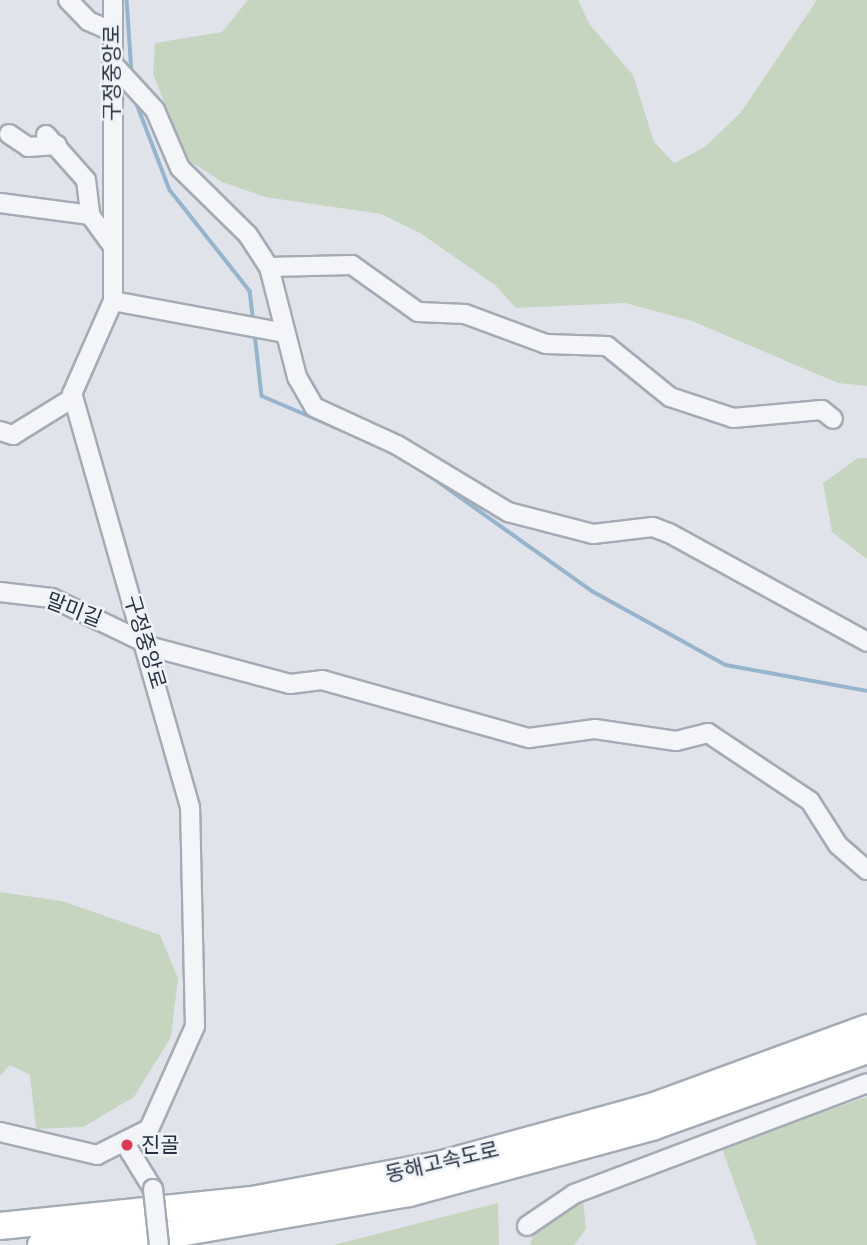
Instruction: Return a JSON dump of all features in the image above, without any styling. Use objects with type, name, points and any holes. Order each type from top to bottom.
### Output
[{"type":"highway","name":"동해고속도로","points":[[0,1226],[252,1200],[443,1164],[657,1105],[867,1028]]},
{"type":"highway","name":"동해고속도로","points":[[41,1245],[168,1236],[409,1193],[640,1131],[867,1050]]},
{"type":"street","points":[[68,0],[88,21],[112,31]]},
{"type":"street","name":"구정중앙로","points":[[0,1132],[97,1155],[149,1129],[195,1026],[190,807],[146,644],[73,398],[113,301],[119,69],[112,31],[113,0]]},
{"type":"street","points":[[119,69],[155,110],[180,167],[248,235],[269,267],[279,332],[297,377],[314,407],[397,445],[508,512],[593,534],[653,527],[669,533],[867,642]]},
{"type":"street","points":[[9,134],[28,147],[51,140],[86,180],[90,215],[113,247]]},
{"type":"street","points":[[0,203],[90,215]]},
{"type":"street","points":[[269,267],[352,265],[418,312],[465,314],[546,344],[607,345],[670,397],[733,418],[822,410],[833,419]]},
{"type":"street","points":[[113,301],[279,332]]},
{"type":"street","points":[[0,431],[12,435],[73,398]]},
{"type":"street","name":"말미길","points":[[0,592],[52,598],[146,644],[289,684],[322,680],[529,738],[595,729],[676,741],[708,733],[810,801],[838,845],[867,870]]},
{"type":"street","points":[[527,1226],[574,1194],[867,1083]]},
{"type":"street","points":[[124,1142],[153,1189],[159,1245]]},
{"type":"green space","points":[[248,0],[578,0],[590,25],[633,75],[654,142],[674,163],[705,147],[741,112],[817,0],[867,0],[867,386],[838,383],[692,321],[625,303],[516,308],[495,285],[420,233],[381,214],[265,197],[222,182],[187,159],[153,74],[155,43],[222,32]]},
{"type":"green space","points":[[858,458],[867,458],[867,559],[832,532],[823,483]]},
{"type":"green space","points":[[0,892],[62,901],[160,935],[178,978],[171,1037],[134,1097],[83,1127],[36,1129],[30,1075],[10,1065],[0,1076]]},
{"type":"green space","points":[[867,1097],[867,1245],[757,1245],[721,1146]]},
{"type":"green space","points":[[583,1200],[586,1229],[574,1245],[530,1245],[537,1219]]},
{"type":"green space","points":[[498,1203],[499,1245],[333,1245]]},
{"type":"waterway","points":[[127,0],[132,74]]},
{"type":"waterway","points":[[135,99],[170,190],[250,291],[254,322]]},
{"type":"waterway","points":[[255,333],[262,396],[358,437]]},
{"type":"waterway","points":[[426,473],[592,591],[726,665],[867,691]]},
{"type":"place","name":"진골","points":[[127,1145]]}]
